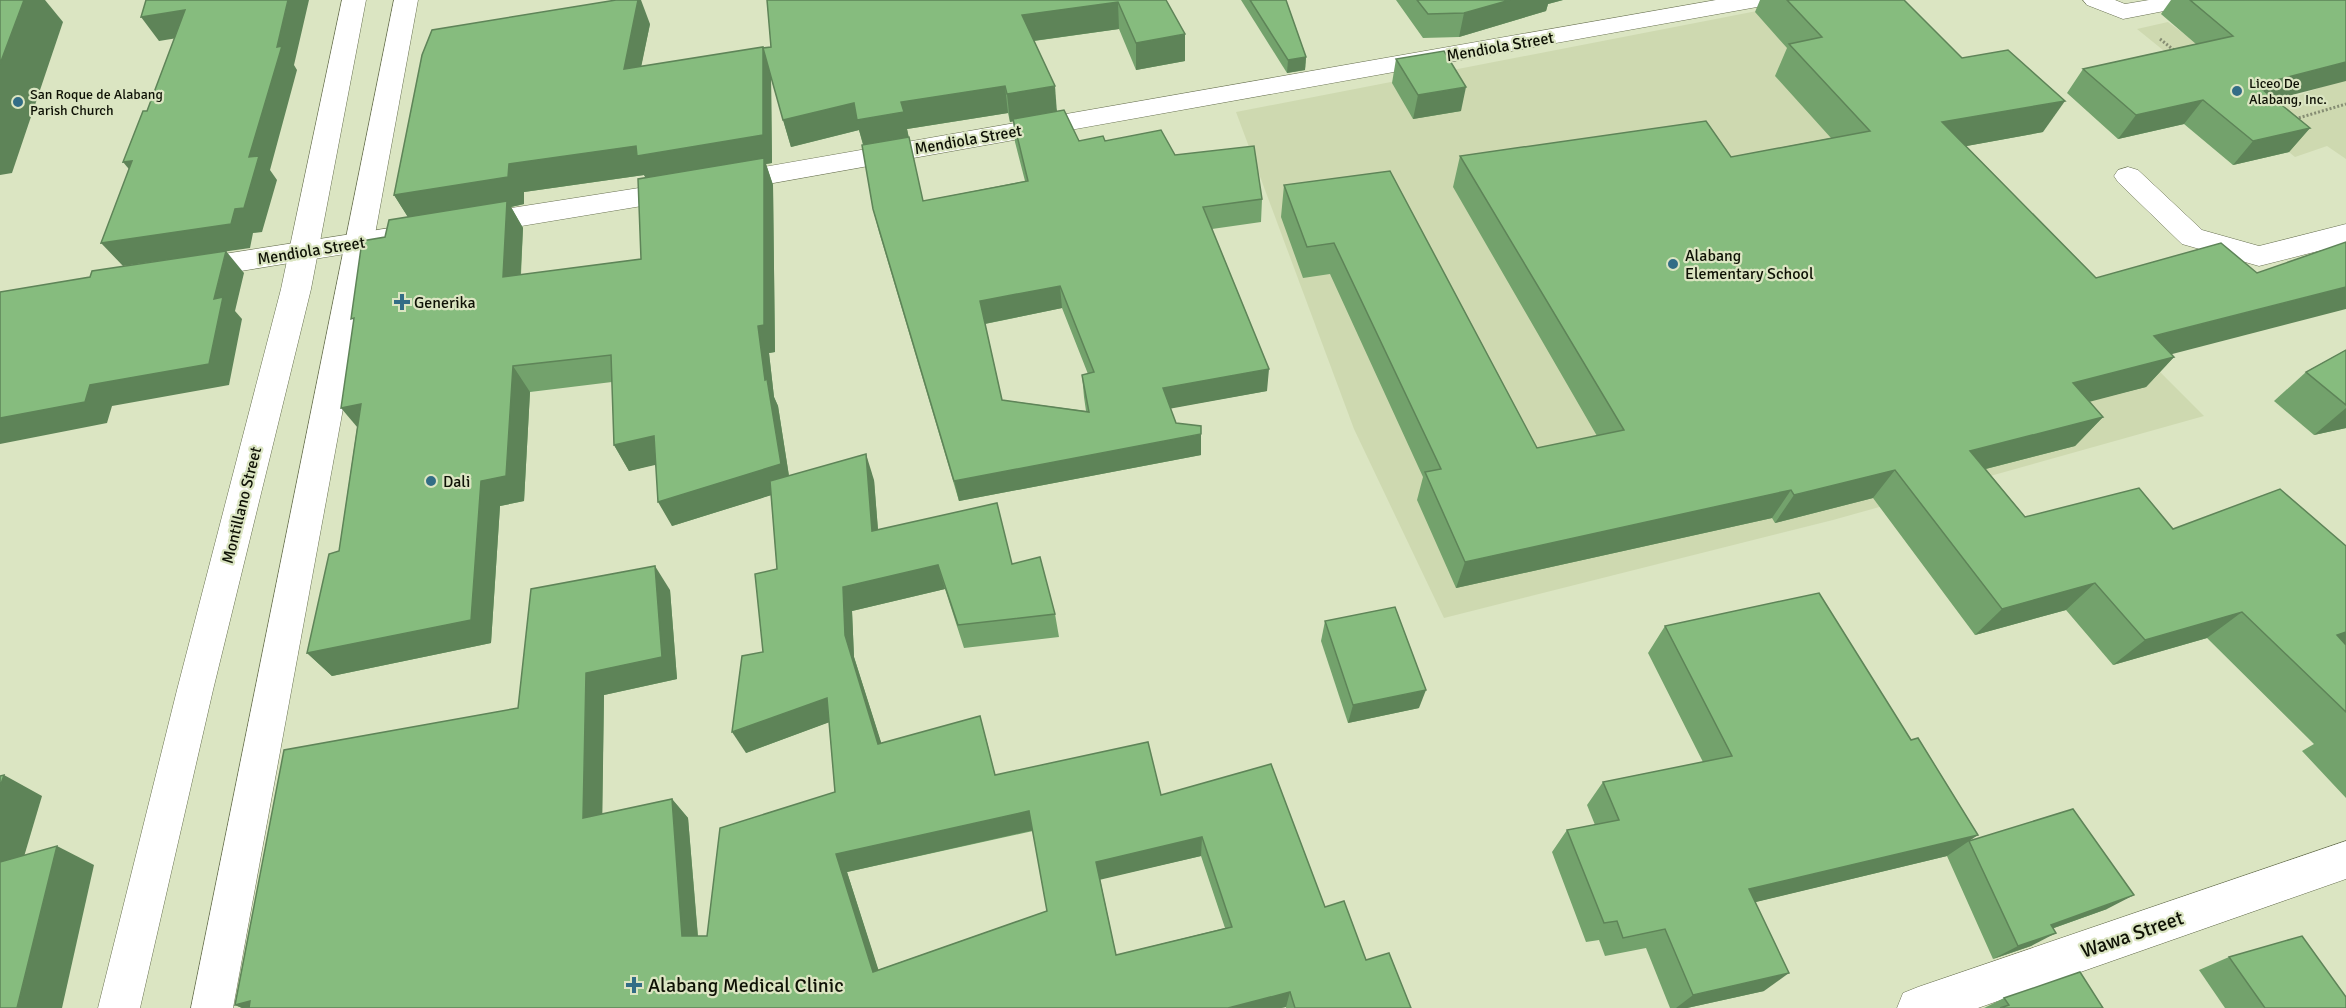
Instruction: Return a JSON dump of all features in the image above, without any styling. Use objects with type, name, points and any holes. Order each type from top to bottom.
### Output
[{"type":"main road","name":"Montillano Street","points":[[119,1008],[304,252],[354,0]]},
{"type":"main road","points":[[212,1008],[406,0]]},
{"type":"main road","name":"Mendiola Street","points":[[454,228],[690,189],[1757,0]]},
{"type":"main road","points":[[2095,0],[2123,12],[2187,0]]},
{"type":"main road","points":[[2128,176],[2192,237],[2259,256],[2346,234]]},
{"type":"main road","name":"Mendiola Street","points":[[164,273],[418,233]]},
{"type":"main road","name":"Wawa Street","points":[[1918,1008],[2346,860]]},
{"type":"path","points":[[2123,12],[2177,53]]},
{"type":"path","points":[[2292,119],[2346,104]]},
{"type":"shaded area","name":"Alabang Elementary School","points":[[1793,4],[2204,416],[1833,520],[1444,618],[1354,429],[1236,112]]},
{"type":"shaded area","name":"Liceo De Alabang, Inc.","points":[[2168,22],[2278,103],[2346,78],[2346,159],[2327,146],[2295,157],[2137,29]]},
{"type":"building","points":[[0,0],[24,0],[0,64]]},
{"type":"building","points":[[146,0],[288,0],[277,47],[282,46],[249,157],[259,156],[244,208],[235,209],[231,224],[101,243],[132,161],[123,162],[143,111],[147,111],[185,10],[141,17]]},
{"type":"building","points":[[616,0],[638,0],[624,69],[763,47],[763,135],[637,156],[636,146],[509,164],[508,177],[394,195],[422,55],[432,30]]},
{"type":"building","points":[[767,0],[1166,0],[1185,34],[1136,43],[1118,2],[1022,15],[1055,86],[1007,94],[1005,86],[901,102],[904,112],[857,120],[854,103],[783,120],[763,48],[771,47]]},
{"type":"building","points":[[1250,0],[1286,0],[1306,57],[1288,60]]},
{"type":"building","points":[[1417,0],[1510,0],[1464,13],[1428,14]]},
{"type":"building","name":"Alabang Elementary School","points":[[1787,0],[1904,0],[1962,58],[2008,50],[2065,101],[1942,122],[2096,278],[2221,243],[2257,273],[2346,242],[2346,287],[2154,336],[2174,357],[2073,383],[2103,417],[1970,451],[2025,517],[2139,488],[2173,529],[2280,489],[2346,546],[2346,632],[2337,635],[2346,645],[2346,712],[2242,612],[2145,640],[2095,583],[2002,609],[1895,470],[1794,495],[1791,490],[1465,562],[1425,472],[1441,469],[1334,243],[1307,247],[1284,185],[1390,171],[1537,448],[1624,430],[1460,156],[1706,121],[1731,157],[1870,131],[1789,44],[1822,37]]},
{"type":"building","points":[[2190,0],[2346,0],[2346,62],[2257,85],[2310,128],[2253,141],[2203,100],[2136,115],[2083,69],[2233,36]]},
{"type":"building","points":[[1444,51],[1466,87],[1418,95],[1396,59]]},
{"type":"building","points":[[1064,110],[1079,141],[1103,136],[1105,141],[1161,130],[1175,155],[1254,146],[1262,199],[1203,207],[1269,369],[1163,388],[1176,423],[1201,426],[1201,434],[954,481],[873,209],[862,145],[909,137],[923,201],[1028,181],[1013,119]],"holes":[[[1060,286],[1094,372],[1082,375],[1089,412],[1002,400],[980,301]]]},
{"type":"building","points":[[764,158],[764,325],[758,326],[765,380],[767,379],[781,464],[658,502],[654,436],[614,445],[611,355],[513,366],[506,476],[481,481],[471,620],[307,653],[329,554],[339,551],[361,404],[341,408],[362,241],[385,237],[389,220],[507,201],[503,277],[641,259],[638,179]]},
{"type":"building","points":[[226,251],[214,299],[223,297],[209,364],[90,385],[85,402],[0,418],[0,292],[90,277],[92,271]]},
{"type":"building","points":[[2346,350],[2346,405],[2306,372]]},
{"type":"building","points":[[866,454],[872,531],[997,503],[1012,564],[1040,557],[1055,614],[958,625],[938,565],[843,587],[845,635],[878,744],[980,716],[995,775],[1148,742],[1161,795],[1271,764],[1325,907],[1344,901],[1366,960],[1389,953],[1411,1008],[1295,1008],[1290,992],[1228,1008],[249,1008],[250,1001],[235,1005],[284,750],[518,708],[531,589],[655,566],[662,657],[586,673],[583,818],[672,799],[682,936],[707,936],[720,828],[835,792],[827,698],[732,732],[742,656],[763,652],[755,574],[777,569],[770,481]],"holes":[[[1029,811],[1047,911],[873,972],[836,854]],[[1202,837],[1232,927],[1116,955],[1096,862]]]},
{"type":"building","points":[[1819,593],[1911,740],[1918,738],[1978,835],[1749,889],[1789,973],[1693,995],[1665,929],[1623,938],[1617,921],[1604,923],[1567,830],[1619,820],[1603,782],[1732,756],[1665,626]]},
{"type":"building","points":[[1395,607],[1426,690],[1353,705],[1325,621]]},
{"type":"building","points":[[2073,809],[2134,895],[2051,925],[2056,933],[2018,946],[1969,841]]},
{"type":"building","points":[[57,846],[17,1008],[0,1008],[0,862]]},
{"type":"building","points":[[2302,936],[2346,997],[2346,1008],[2265,1008],[2229,957]]},
{"type":"building","points":[[2080,972],[2103,1008],[2000,1008],[2009,1005],[2004,998]]},
{"type":"place","name":"Liceo De Alabang, Inc.","points":[[2237,91]]},
{"type":"place","name":"San Roque de Alabang Parish Church","points":[[18,102]]},
{"type":"place","name":"Alabang Elementary School","points":[[1673,264]]},
{"type":"place","name":"Generika","points":[[402,302]]},
{"type":"place","name":"Dali","points":[[431,481]]},
{"type":"place","name":"Alabang Medical Clinic","points":[[634,985]]}]
